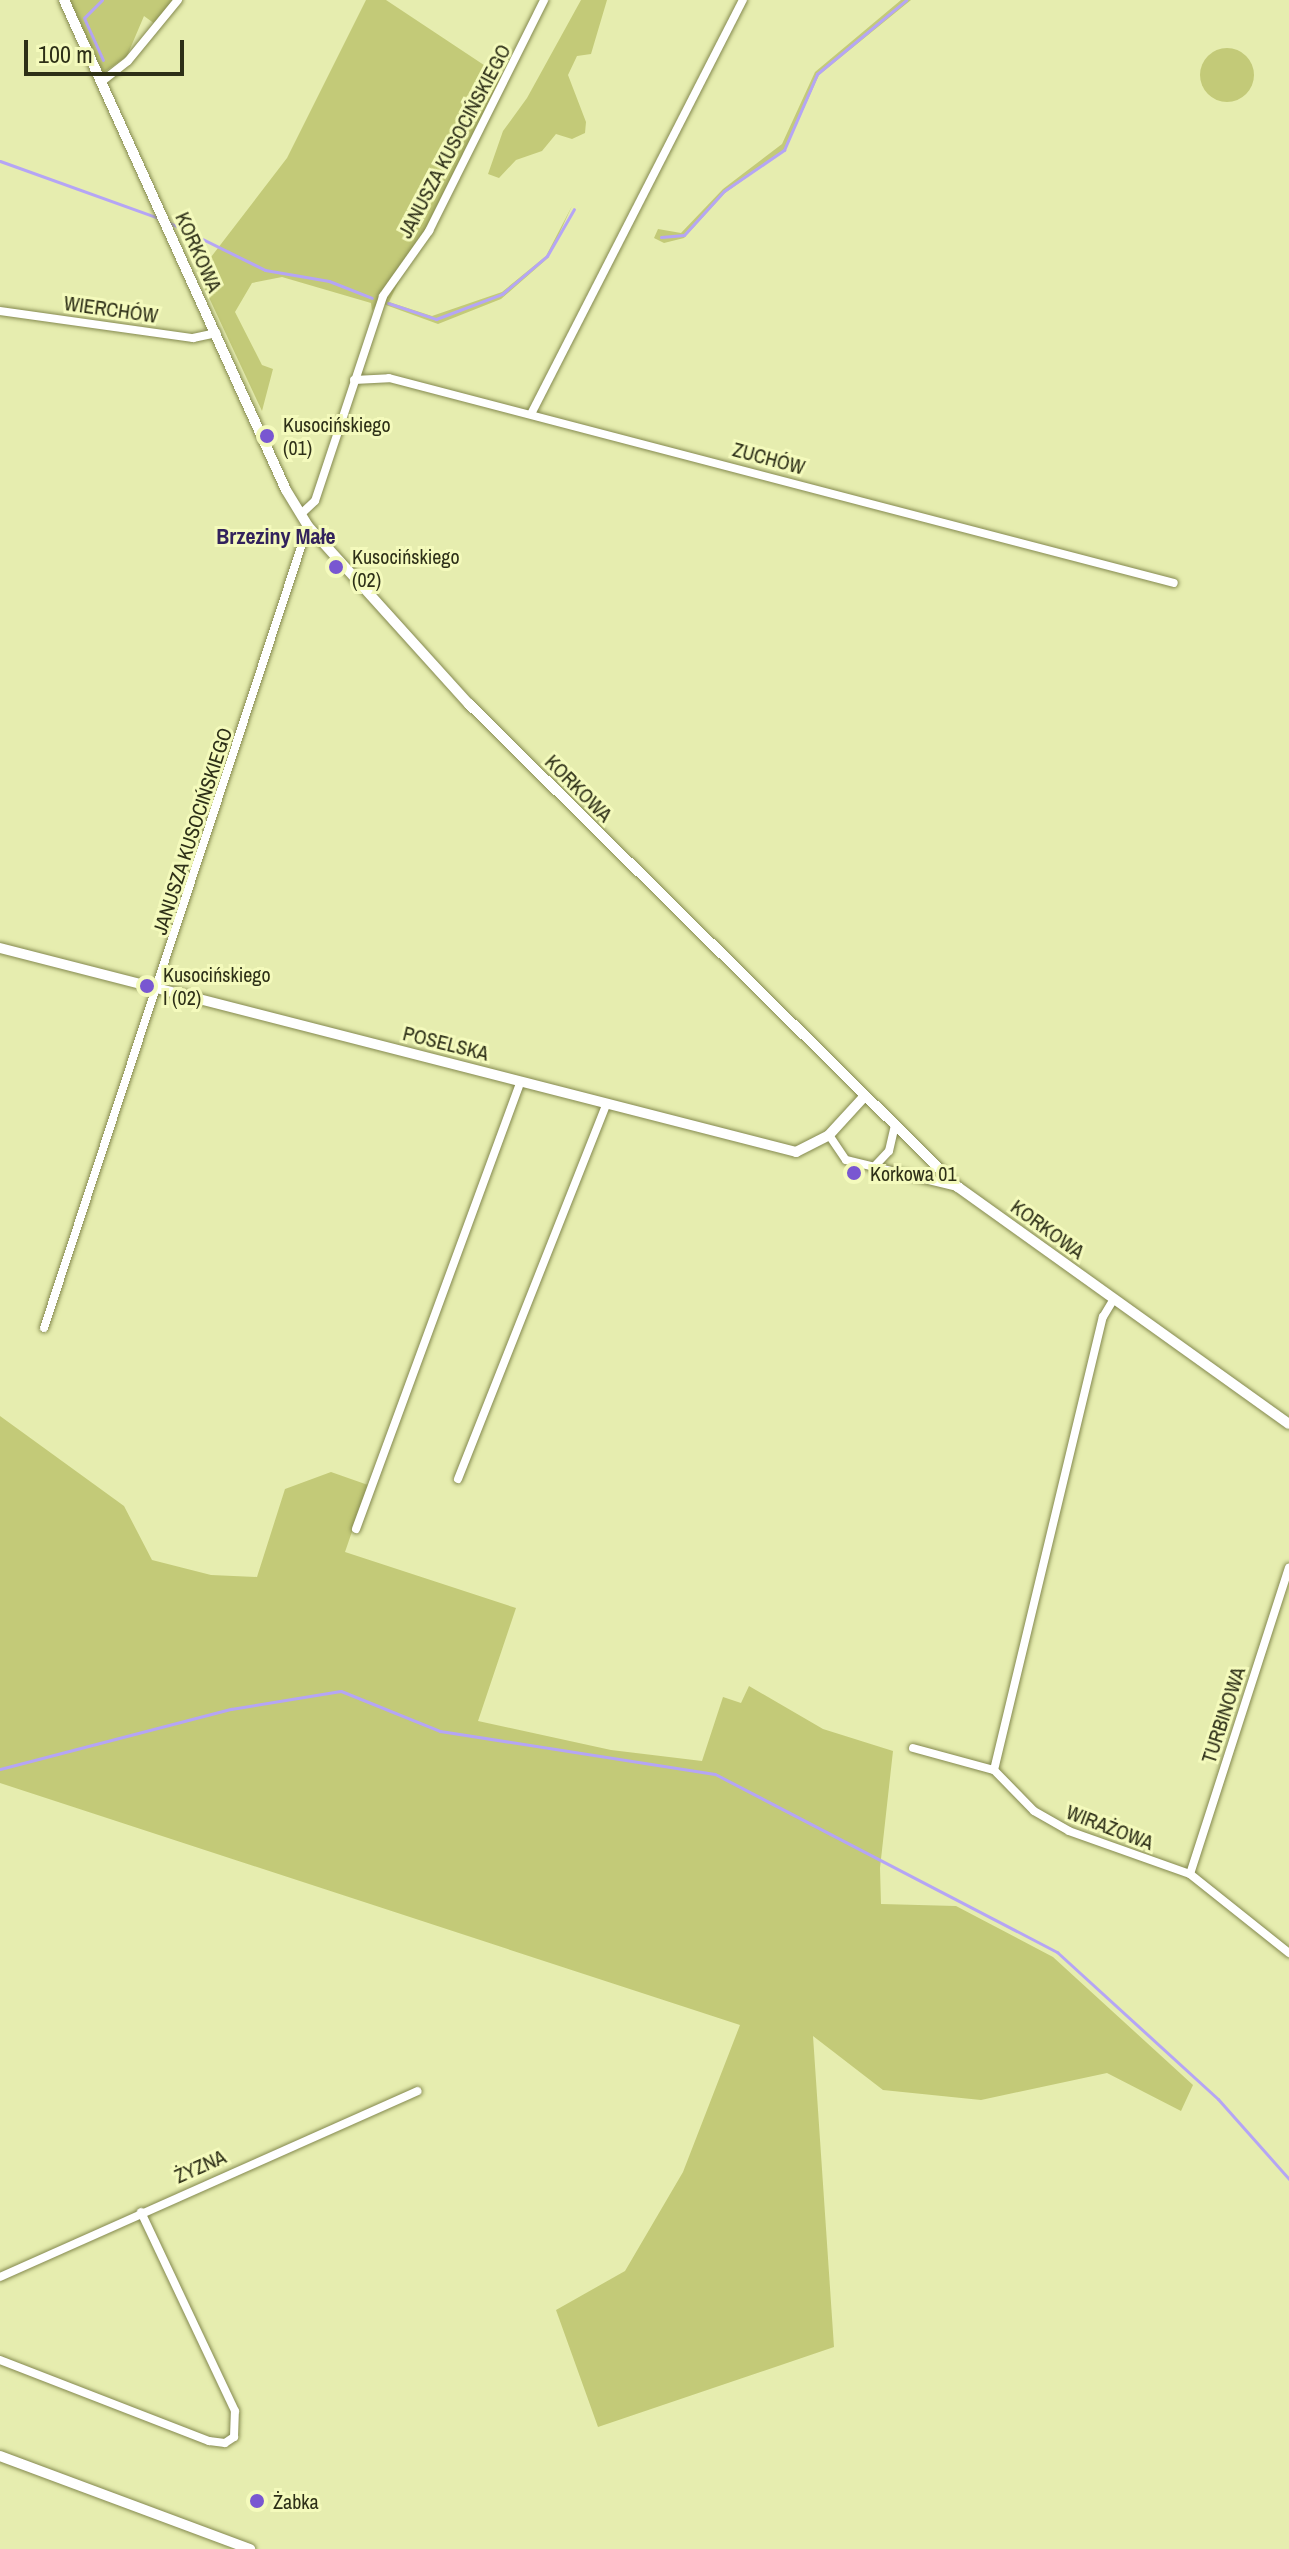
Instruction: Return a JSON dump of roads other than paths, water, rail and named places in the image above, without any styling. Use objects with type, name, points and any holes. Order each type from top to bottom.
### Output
[{"type":"street","name":"KORKOWA","points":[[64,0],[308,526],[469,704],[958,1187],[1289,1424]]},
{"type":"street","points":[[101,82],[128,61],[178,0]]},
{"type":"street","name":"JANUSZA KUSOCIŃSKIEGO","points":[[301,514],[315,501],[383,296],[429,231],[544,0]]},
{"type":"street","points":[[531,414],[743,0]]},
{"type":"street","name":"WIERCHÓW","points":[[0,311],[193,338],[216,333]]},
{"type":"street","name":"ZUCHÓW","points":[[354,380],[389,378],[1174,583]]},
{"type":"street","name":"JANUSZA KUSOCIŃSKIEGO","points":[[44,1328],[308,526]]},
{"type":"street","name":"POSELSKA","points":[[0,948],[796,1152],[829,1135],[864,1097]]},
{"type":"street","points":[[356,1529],[521,1081]]},
{"type":"street","points":[[458,1479],[607,1103]]},
{"type":"street","points":[[873,1168],[889,1151],[895,1126]]},
{"type":"street","points":[[829,1135],[839,1156],[873,1168],[958,1187]]},
{"type":"street","points":[[913,1748],[994,1770],[1103,1317],[1114,1299]]},
{"type":"street","name":"TURBINOWA","points":[[1190,1874],[1289,1568]]},
{"type":"street","name":"WIRAŻOWA","points":[[994,1770],[1034,1811],[1069,1831],[1190,1874],[1289,1953]]},
{"type":"street","name":"ŻYZNA","points":[[0,2277],[417,2091]]},
{"type":"street","points":[[0,2360],[209,2441],[225,2443],[234,2437],[235,2411],[141,2212]]},
{"type":"street","points":[[0,2456],[250,2549]]},
{"type":"waterway","points":[[102,0],[84,18],[103,60]]},
{"type":"waterway","points":[[661,237],[684,235],[724,191],[784,150],[817,74],[906,0]]},
{"type":"waterway","points":[[0,161],[161,219]]},
{"type":"waterway","points":[[388,303],[436,319],[502,294],[547,256],[574,209]]},
{"type":"waterway","points":[[168,222],[265,270],[329,281],[372,298]]},
{"type":"waterway","points":[[0,1769],[231,1709],[341,1691],[440,1731],[715,1774],[1057,1952],[1218,2099],[1289,2179]]},
{"type":"place","name":"Kusocińskiego (01)","points":[[267,436]]},
{"type":"place","name":"Kusocińskiego (02)","points":[[336,567]]},
{"type":"place","name":"Kusocińskiego I (02)","points":[[147,986]]},
{"type":"place","name":"Korkowa 01","points":[[854,1173]]},
{"type":"place","name":"Żabka","points":[[257,2501]]},
{"type":"district","name":"Brzeziny Małe","points":[[276,537]]}]
